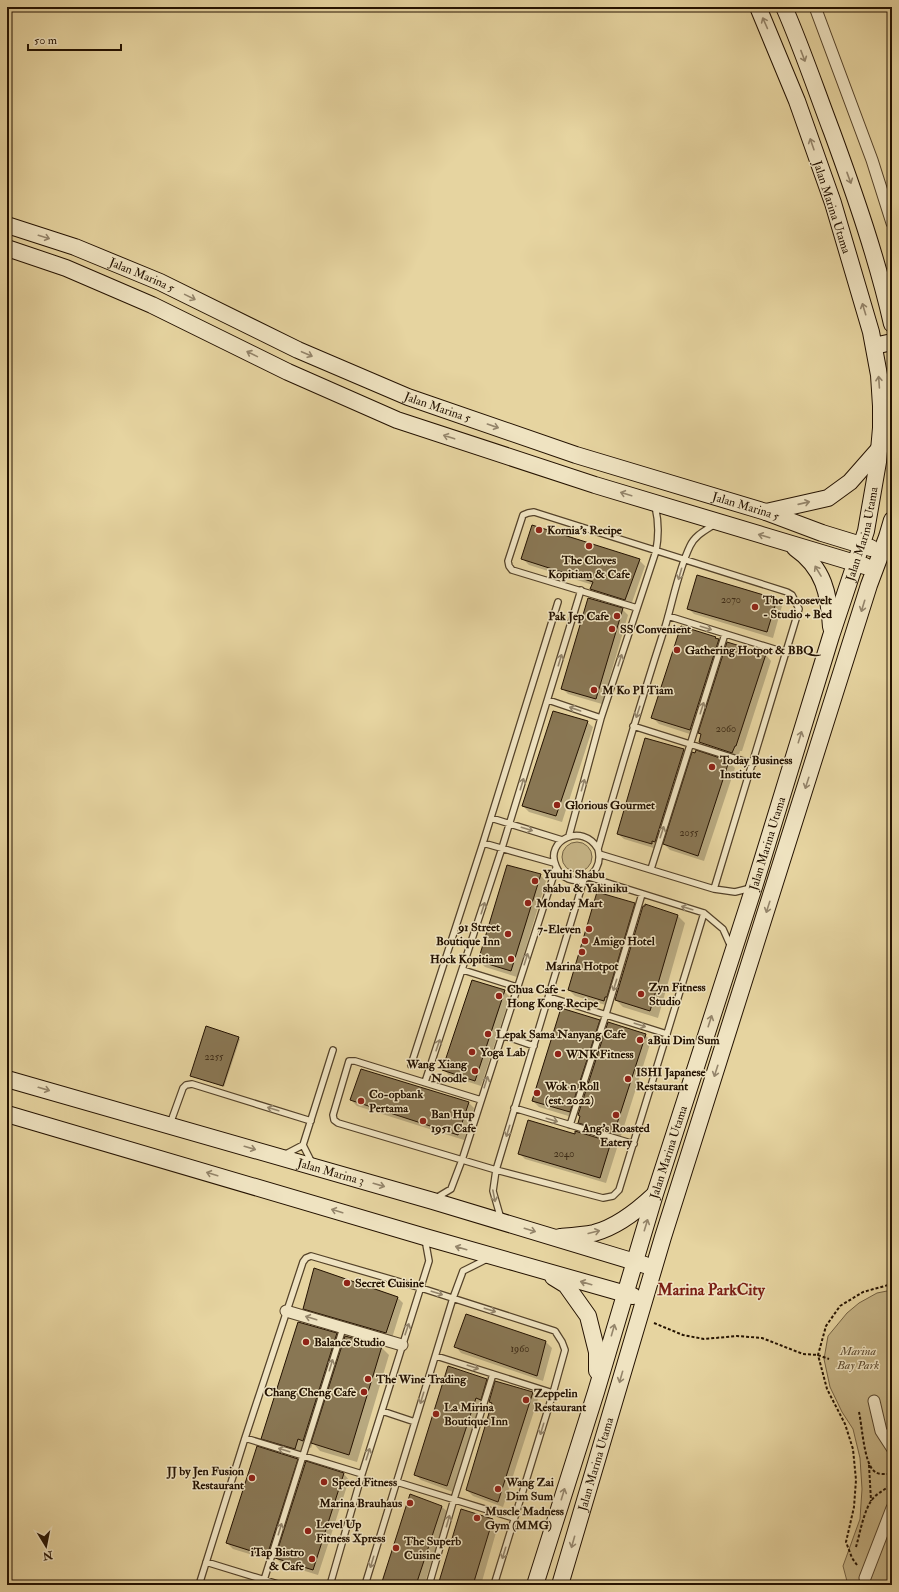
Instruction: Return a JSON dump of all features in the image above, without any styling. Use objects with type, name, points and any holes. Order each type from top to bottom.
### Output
[{"type":"main road","name":"Jalan Marina Utama","points":[[535,1585],[596,1392],[655,1194],[754,887],[831,636],[866,531],[878,462],[881,406],[879,375],[874,346],[833,203],[797,101],[758,7]]},
{"type":"main road","name":"Jalan Marina Utama","points":[[784,7],[818,93],[854,194],[877,264],[892,324]]},
{"type":"main road","name":"Jalan Marina 5","points":[[7,225],[75,246],[160,282],[298,350],[408,397],[576,455],[766,512],[822,533],[882,551]]},
{"type":"main road","name":"Jalan Marina 5","points":[[7,248],[66,268],[152,305],[288,372],[397,420],[655,503],[876,569]]},
{"type":"main road","points":[[877,264],[892,292]]},
{"type":"main road","points":[[874,346],[892,342]]},
{"type":"main road","points":[[766,512],[828,498],[850,482],[879,449]]},
{"type":"main road","name":"Jalan Marina Utama","points":[[560,1585],[644,1299],[892,520]]},
{"type":"main road","points":[[787,542],[807,556],[818,570],[823,580],[830,607],[831,636]]},
{"type":"main road","name":"Jalan Marina 3","points":[[7,1079],[502,1221],[654,1268]]},
{"type":"main road","points":[[7,1114],[491,1257],[644,1299]]},
{"type":"main road","points":[[556,1238],[593,1233],[613,1226],[640,1208],[655,1194]]},
{"type":"main road","points":[[545,1272],[566,1286],[588,1316],[597,1352],[596,1392]]},
{"type":"street","points":[[815,7],[872,160],[892,222]]},
{"type":"street","points":[[286,1311],[402,1345]]},
{"type":"street","points":[[874,1401],[881,1432],[892,1448]]},
{"type":"street","points":[[865,1578],[892,1508]]},
{"type":"lane","points":[[569,836],[602,718],[656,551],[659,535],[659,522],[655,503]]},
{"type":"lane","points":[[637,608],[512,570],[508,561],[523,516],[528,512],[534,512],[787,592],[792,595],[799,610],[714,889]]},
{"type":"lane","points":[[599,851],[633,726],[685,560],[691,544],[699,535],[718,522]]},
{"type":"lane","points":[[425,1082],[502,848],[581,590]]},
{"type":"lane","points":[[411,1065],[491,818],[558,602]]},
{"type":"lane","points":[[668,616],[787,653]]},
{"type":"lane","points":[[650,869],[725,634]]},
{"type":"lane","points":[[548,700],[602,718]]},
{"type":"lane","points":[[633,726],[753,764]]},
{"type":"lane","points":[[491,818],[562,840]]},
{"type":"lane","points":[[433,1201],[451,1189],[462,1160],[555,866],[555,852],[557,845],[569,836],[575,835],[586,837],[596,844],[599,851],[600,860],[598,867],[586,878],[496,1170],[493,1191],[502,1221]]},
{"type":"lane","points":[[483,843],[555,866],[562,876],[573,880],[586,878],[704,913],[723,929],[733,951]]},
{"type":"lane","points":[[599,851],[714,889],[735,892],[754,887]]},
{"type":"lane","points":[[570,1125],[606,1014],[642,894]]},
{"type":"lane","points":[[481,1100],[355,1060],[349,1061],[333,1114],[334,1120],[338,1123],[496,1170],[603,1198],[613,1196],[619,1190],[634,1144],[704,913]]},
{"type":"lane","points":[[463,970],[517,987]]},
{"type":"lane","points":[[549,997],[667,1034]]},
{"type":"lane","points":[[502,1035],[534,1046]]},
{"type":"lane","points":[[314,1167],[303,1146],[333,1050]]},
{"type":"lane","points":[[170,1125],[183,1088],[186,1085],[192,1084],[311,1121]]},
{"type":"lane","points":[[514,1108],[634,1144]]},
{"type":"lane","points":[[281,1157],[303,1146]]},
{"type":"lane","points":[[330,1585],[362,1474],[429,1261],[425,1237]]},
{"type":"lane","points":[[199,1585],[286,1311],[303,1262],[306,1258],[311,1256],[421,1288],[555,1331],[562,1342],[565,1350],[553,1393],[494,1585]]},
{"type":"lane","points":[[365,1585],[453,1298],[463,1271],[491,1257]]},
{"type":"lane","points":[[264,1580],[343,1328]]},
{"type":"lane","points":[[436,1356],[553,1393]]},
{"type":"lane","points":[[429,1585],[493,1374]]},
{"type":"lane","points":[[382,1411],[415,1422]]},
{"type":"lane","points":[[245,1438],[362,1474]]},
{"type":"lane","points":[[397,1482],[514,1518]]},
{"type":"lane","points":[[206,1562],[282,1585]]},
{"type":"path","points":[[865,1578],[852,1558],[846,1542],[854,1507],[856,1480],[853,1449],[845,1424],[827,1389],[818,1355],[826,1326],[840,1306],[863,1292],[892,1284]]},
{"type":"path","points":[[654,1323],[683,1335],[704,1338],[737,1336],[762,1338],[803,1354],[818,1355],[829,1360]]},
{"type":"path","points":[[859,1412],[862,1424],[862,1434],[869,1464],[871,1502]]},
{"type":"path","points":[[869,1464],[874,1472],[882,1475],[889,1474],[892,1478]]},
{"type":"path","points":[[856,1547],[871,1502],[879,1492],[889,1487],[892,1482]]},
{"type":"green space","points":[[577,842],[583,843],[591,851],[591,863],[583,871],[577,872],[571,871],[563,863],[562,857],[563,851],[571,843]]},
{"type":"green space","name":"Marina Bay Park","points":[[892,1290],[892,1585],[848,1585],[843,1566],[860,1519],[862,1489],[860,1458],[853,1429],[842,1412],[830,1387],[824,1359],[828,1336],[847,1313],[859,1303],[877,1293]]},
{"type":"building","points":[[532,525],[640,559],[625,600],[590,589],[593,582],[521,559]]},
{"type":"building","points":[[697,575],[777,599],[767,632],[687,609]]},
{"type":"building","points":[[588,598],[623,608],[596,699],[561,689]]},
{"type":"building","points":[[681,626],[719,639],[690,730],[651,718]]},
{"type":"building","points":[[727,642],[766,654],[736,746],[732,753],[699,742],[701,734],[698,733]]},
{"type":"building","points":[[553,711],[588,721],[556,816],[522,806]]},
{"type":"building","points":[[645,738],[684,749],[655,842],[652,841],[652,844],[617,834]]},
{"type":"building","points":[[696,750],[729,761],[698,856],[663,844],[692,752],[695,753]]},
{"type":"building","points":[[507,865],[541,874],[511,971],[478,961]]},
{"type":"building","points":[[597,892],[635,903],[607,997],[605,997],[604,1001],[568,990]]},
{"type":"building","points":[[645,904],[678,915],[650,1011],[615,1000],[643,906],[645,906]]},
{"type":"building","points":[[472,980],[505,990],[475,1081],[442,1070]]},
{"type":"building","points":[[561,1008],[600,1020],[570,1112],[532,1101]]},
{"type":"building","points":[[608,1022],[646,1034],[614,1133],[578,1123],[580,1116],[578,1115]]},
{"type":"building","points":[[206,1026],[239,1037],[223,1086],[190,1076]]},
{"type":"building","points":[[361,1069],[469,1102],[458,1135],[350,1100]]},
{"type":"building","points":[[528,1120],[575,1134],[575,1131],[611,1142],[600,1178],[518,1154]]},
{"type":"building","points":[[314,1268],[398,1297],[386,1333],[303,1309]]},
{"type":"building","points":[[466,1314],[546,1341],[537,1376],[454,1347]]},
{"type":"building","points":[[298,1322],[337,1333],[303,1441],[298,1439],[295,1449],[261,1439]]},
{"type":"building","points":[[345,1336],[382,1346],[349,1455],[311,1443]]},
{"type":"building","points":[[448,1366],[487,1379],[481,1400],[476,1398],[447,1486],[414,1475]]},
{"type":"building","points":[[495,1381],[533,1392],[498,1502],[466,1490],[492,1403],[489,1402]]},
{"type":"building","points":[[257,1446],[298,1459],[267,1556],[226,1543]]},
{"type":"building","points":[[306,1461],[344,1473],[313,1570],[275,1558]]},
{"type":"building","points":[[410,1494],[442,1506],[416,1585],[381,1585]]},
{"type":"building","points":[[461,1509],[493,1519],[473,1585],[438,1585]]},
{"type":"place","name":"Kornia's Recipe","points":[[539,530]]},
{"type":"place","name":"The Cloves Kopitiam & Cafe","points":[[589,546]]},
{"type":"place","name":"The Roosevelt - Studio + Bed","points":[[755,607]]},
{"type":"place","name":"Pak Jep Cafe","points":[[617,616]]},
{"type":"place","name":"SS Convenient","points":[[612,629]]},
{"type":"place","name":"Gathering Hotpot & BBQ","points":[[677,650]]},
{"type":"place","name":"M Ko PI Tiam","points":[[594,690]]},
{"type":"place","name":"Today Business Institute","points":[[712,767]]},
{"type":"place","name":"Glorious Gourmet","points":[[557,805]]},
{"type":"place","name":"Yuuhi Shabu shabu & Yakiniku","points":[[535,881]]},
{"type":"place","name":"Monday Mart","points":[[528,903]]},
{"type":"place","name":"7-Eleven","points":[[589,929]]},
{"type":"place","name":"91 Street Boutique Inn","points":[[508,934]]},
{"type":"place","name":"Amigo Hotel","points":[[585,941]]},
{"type":"place","name":"Marina Hotpot","points":[[582,952]]},
{"type":"place","name":"Hock Kopitiam","points":[[511,959]]},
{"type":"place","name":"Zyn Fitness Studio","points":[[641,994]]},
{"type":"place","name":"Chua Cafe - Hong Kong Recipe","points":[[499,996]]},
{"type":"place","name":"Lepak Sama Nanyang Cafe","points":[[488,1034]]},
{"type":"place","name":"aBui Dim Sum","points":[[640,1040]]},
{"type":"place","name":"Yoga Lab","points":[[472,1052]]},
{"type":"place","name":"WNK Fitness","points":[[558,1054]]},
{"type":"place","name":"Wang Xiang Noodle","points":[[475,1071]]},
{"type":"place","name":"ISHI Japanese Restaurant","points":[[628,1079]]},
{"type":"place","name":"Wok n Roll (est. 2022)","points":[[537,1093]]},
{"type":"place","name":"Co-opbank Pertama","points":[[361,1101]]},
{"type":"place","name":"Ang’s Roasted Eatery","points":[[616,1115]]},
{"type":"place","name":"Ban Hup 1951 Cafe","points":[[423,1121]]},
{"type":"place","name":"Secret Cuisine","points":[[347,1283]]},
{"type":"place","name":"Balance Studio","points":[[306,1342]]},
{"type":"place","name":"The Wine Trading","points":[[368,1379]]},
{"type":"place","name":"Chang Cheng Cafe","points":[[364,1392]]},
{"type":"place","name":"Zeppelin Restaurant","points":[[526,1400]]},
{"type":"place","name":"La Mirina Boutique Inn","points":[[436,1414]]},
{"type":"place","name":"JJ by Jen Fusion Restaurant","points":[[252,1478]]},
{"type":"place","name":"Speed Fitness","points":[[324,1482]]},
{"type":"place","name":"Wang Zai Dim Sum","points":[[498,1489]]},
{"type":"place","name":"Marina Brauhaus","points":[[410,1503]]},
{"type":"place","name":"Muscle Madness Gym (MMG)","points":[[477,1518]]},
{"type":"place","name":"Level Up Fitness Xpress","points":[[308,1531]]},
{"type":"place","name":"The Superb Cuisine","points":[[396,1548]]},
{"type":"place","name":"iTap Bistro & Cafe","points":[[312,1559]]},
{"type":"district","name":"Marina ParkCity","points":[[711,1289]]}]
